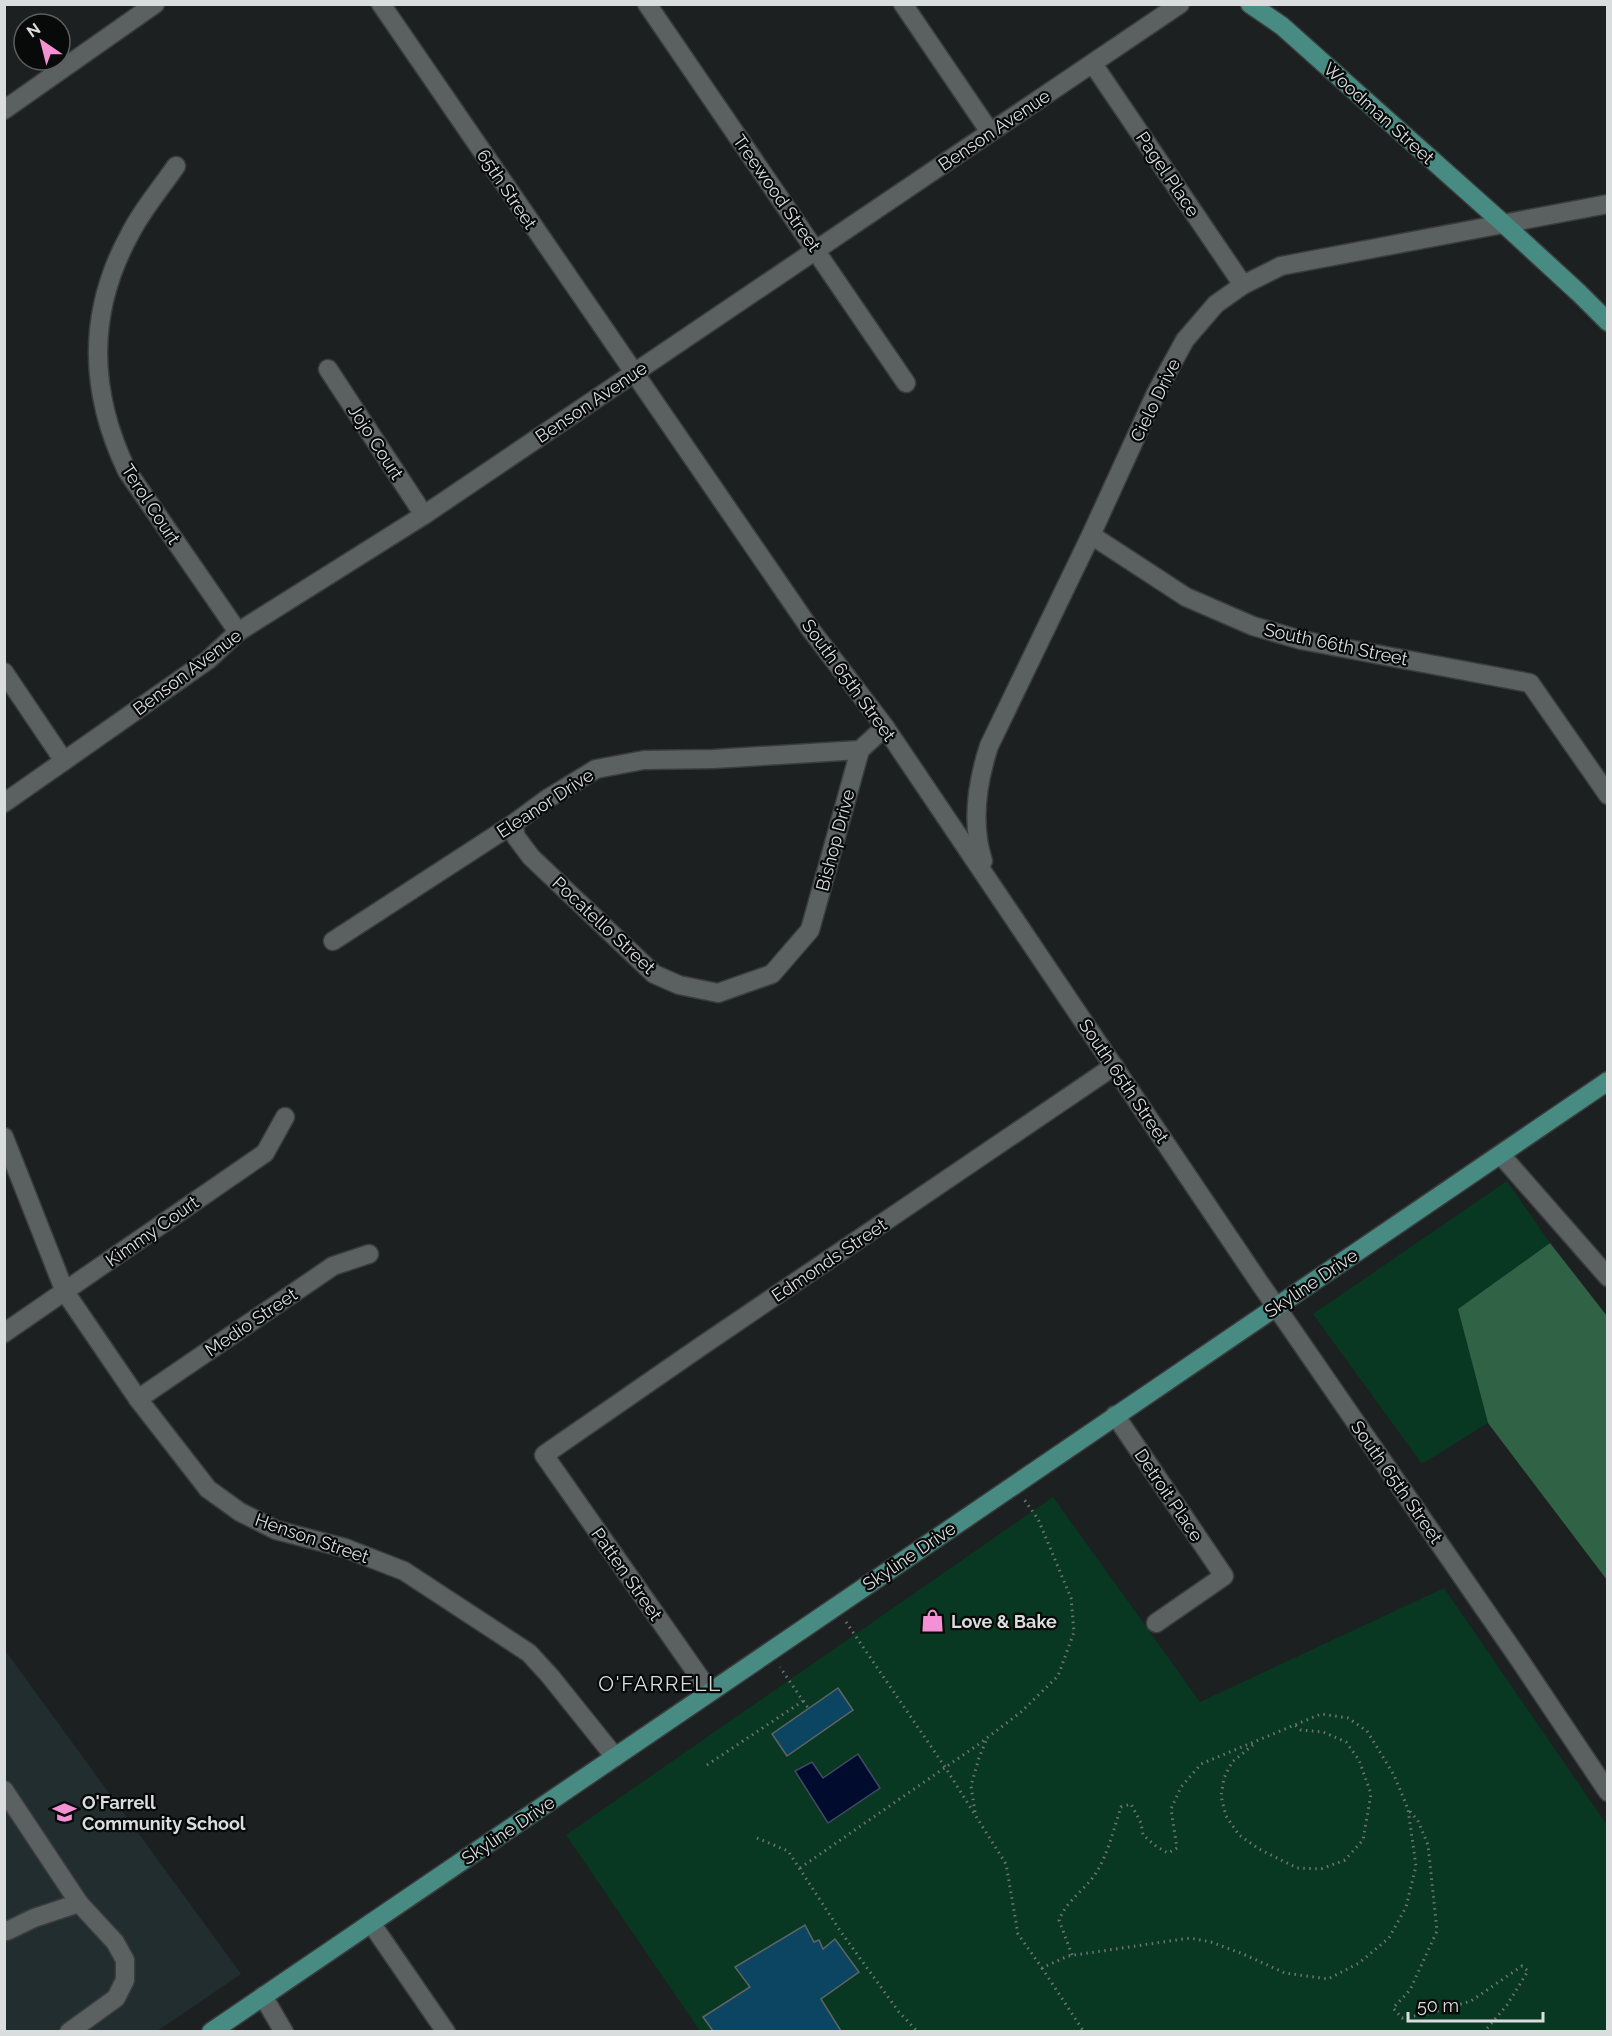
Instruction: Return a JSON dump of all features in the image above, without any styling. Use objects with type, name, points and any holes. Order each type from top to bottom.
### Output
[{"type":"main road","name":"Woodman Street","points":[[1250,4],[1282,27],[1505,225],[1608,322]]},
{"type":"main road","name":"Skyline Drive","points":[[211,2031],[1608,1081]]},
{"type":"street","points":[[4,110],[155,4]]},
{"type":"street","name":"65th Street","points":[[381,4],[634,374]]},
{"type":"street","name":"Treewood Street","points":[[647,4],[906,383]]},
{"type":"street","points":[[903,4],[990,132]]},
{"type":"street","name":"Benson Avenue","points":[[4,803],[208,660],[238,632],[424,515],[1180,4]]},
{"type":"street","name":"Pagel Place","points":[[1093,64],[1243,285]]},
{"type":"street","name":"Terol Court","points":[[176,166],[131,231],[111,274],[104,297],[99,332],[100,388],[107,423],[127,471],[238,632]]},
{"type":"street","name":"Cielo Drive","points":[[989,880],[977,845],[976,815],[983,765],[989,746],[1091,535],[1156,393],[1185,340],[1216,304],[1243,285],[1281,266],[1608,204]]},
{"type":"street","name":"Jojo Court","points":[[328,369],[424,515]]},
{"type":"street","name":"South 65th Street","points":[[634,374],[811,630],[885,727],[1608,1792]]},
{"type":"street","name":"South 66th Street","points":[[1091,535],[1186,597],[1253,626],[1301,640],[1530,683],[1608,795]]},
{"type":"street","points":[[4,672],[64,761]]},
{"type":"street","points":[[860,750],[885,727]]},
{"type":"street","name":"Eleanor Drive","points":[[333,941],[596,769],[644,760],[713,759],[860,750]]},
{"type":"street","name":"Bishop Drive","points":[[718,993],[772,974],[810,930],[860,750]]},
{"type":"street","name":"Pocatello Street","points":[[513,824],[516,837],[531,857],[654,974],[679,985],[718,993]]},
{"type":"street","name":"Edmonds Street","points":[[544,1455],[1114,1066]]},
{"type":"street","name":"Kimmy Court","points":[[4,1333],[265,1153],[285,1117]]},
{"type":"street","name":"Henson Street","points":[[4,1137],[65,1292],[138,1399],[208,1489],[240,1512],[276,1530],[345,1548],[404,1571],[529,1653],[615,1757]]},
{"type":"street","points":[[1501,1155],[1608,1277]]},
{"type":"street","name":"Medio Street","points":[[138,1399],[333,1266],[369,1254]]},
{"type":"street","name":"Detroit Place","points":[[1115,1415],[1224,1576],[1156,1623]]},
{"type":"street","name":"Patten Street","points":[[544,1455],[710,1692]]},
{"type":"street","points":[[4,1790],[80,1903],[115,1942],[126,1960],[125,1980],[116,1998],[69,2031]]},
{"type":"street","points":[[4,1930],[7,1931],[34,1917],[80,1903]]},
{"type":"street","points":[[371,1923],[446,2031]]},
{"type":"street","points":[[263,1996],[284,2031]]},
{"type":"path","points":[[800,1868],[987,1738],[1021,1712],[1058,1676],[1074,1632],[1071,1598],[1038,1519],[1014,1484]]},
{"type":"path","points":[[836,1606],[945,1767],[1006,1864],[1018,1934],[1084,2031]]},
{"type":"path","points":[[770,1651],[809,1709]]},
{"type":"path","points":[[707,1765],[803,1701]]},
{"type":"path","points":[[1042,1968],[1071,1955],[1190,1938],[1211,1942],[1285,1973],[1328,1979],[1359,1964],[1389,1938],[1406,1906],[1416,1866],[1407,1809],[1394,1775],[1367,1731],[1348,1718],[1321,1714],[1201,1764],[1180,1787],[1171,1809],[1177,1848],[1168,1853],[1143,1835],[1141,1823],[1131,1804],[1121,1807],[1096,1873],[1063,1909],[1059,1920],[1071,1955]]},
{"type":"path","points":[[1257,1742],[1232,1762],[1224,1778],[1221,1796],[1226,1816],[1233,1826],[1239,1834],[1259,1849],[1297,1869],[1321,1869],[1345,1860],[1363,1840],[1371,1794],[1359,1760],[1346,1742],[1323,1732],[1301,1730],[1295,1725]]},
{"type":"path","points":[[975,1814],[971,1786],[987,1738]]},
{"type":"path","points":[[1407,1809],[1418,1821],[1428,1845],[1437,1931],[1410,1990],[1393,2008],[1402,2018],[1427,2014],[1471,2001],[1522,1966],[1528,1971],[1507,2005],[1484,2031]]},
{"type":"path","points":[[757,1839],[788,1851],[841,1932],[899,2012],[918,2031]]},
{"type":"shaded area","name":"O'Farrell Community School","points":[[4,1649],[241,1974],[157,2031],[5,2031]]},
{"type":"green space","points":[[1507,1181],[1550,1243],[1458,1309],[1488,1423],[1422,1464],[1313,1314]]},
{"type":"green space","points":[[1550,1243],[1607,1316],[1607,1580],[1488,1423],[1458,1309]]},
{"type":"green space","points":[[1053,1497],[1200,1702],[1444,1588],[1607,1825],[1607,2031],[700,2031],[566,1835]]},
{"type":"water","points":[[858,1754],[880,1788],[828,1823],[795,1771],[812,1762],[823,1778]]},
{"type":"building","points":[[838,1688],[853,1710],[787,1756],[772,1734]]},
{"type":"building","points":[[805,1925],[814,1942],[819,1940],[823,1949],[835,1939],[859,1972],[821,1999],[841,2031],[713,2031],[703,2017],[750,1987],[735,1967]]},
{"type":"place","name":"Love & Bake","points":[[933,1621]]},
{"type":"place","name":"O'Farrell Community School","points":[[64,1812]]},
{"type":"district","name":"O'FARRELL","points":[[660,1683]]}]
